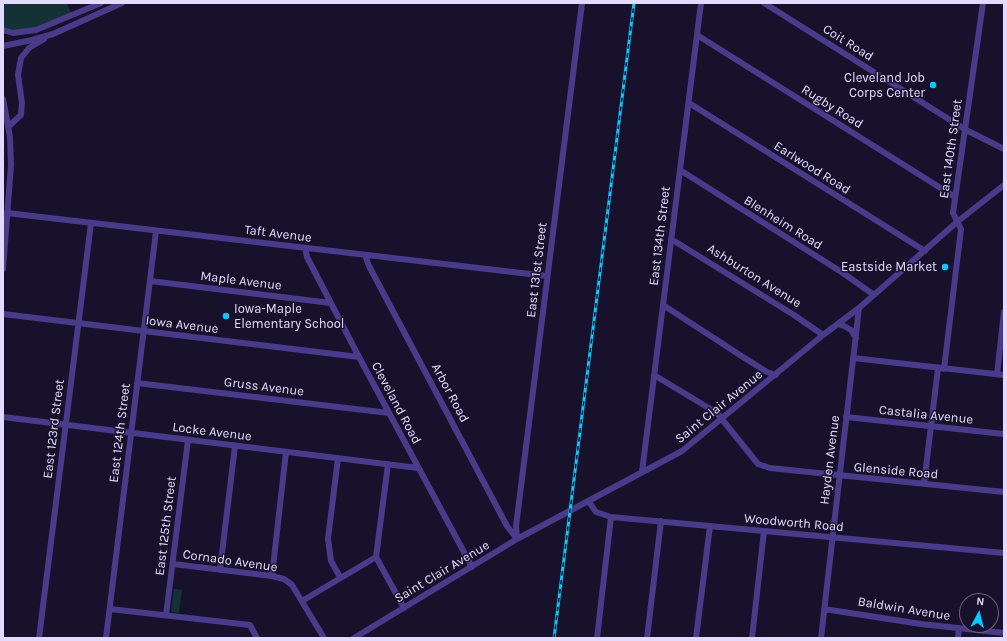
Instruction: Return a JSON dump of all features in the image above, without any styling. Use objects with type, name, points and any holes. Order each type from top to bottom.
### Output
[{"type":"street","points":[[3,30],[14,33],[36,30],[101,3]]},
{"type":"street","points":[[9,126],[20,115],[22,102],[18,75],[21,58],[30,48],[53,34],[122,3]]},
{"type":"street","name":"East 131st Street","points":[[517,539],[517,523],[582,3]]},
{"type":"street","name":"East 134th Street","points":[[642,472],[701,3]]},
{"type":"street","name":"Coit Road","points":[[764,3],[966,130],[1004,149]]},
{"type":"street","name":"East 140th Street","points":[[924,484],[931,427],[961,229],[953,213],[983,3]]},
{"type":"street","points":[[3,46],[53,34]]},
{"type":"street","name":"Rugby Road","points":[[697,35],[955,197]]},
{"type":"street","points":[[3,99],[6,119],[9,126],[11,150],[6,187],[7,213],[4,236],[3,269]]},
{"type":"street","name":"Earlwood Road","points":[[689,103],[925,251]]},
{"type":"street","name":"Blenheim Road","points":[[680,170],[843,273],[874,295]]},
{"type":"street","name":"Saint Clair Avenue","points":[[356,637],[517,539],[589,502],[682,451],[823,335],[859,308],[957,222],[1004,184]]},
{"type":"street","name":"Taft Avenue","points":[[7,213],[547,276]]},
{"type":"street","name":"East 123rd Street","points":[[39,638],[91,223]]},
{"type":"street","name":"East 124th Street","points":[[106,638],[156,231]]},
{"type":"street","name":"Ashburton Avenue","points":[[671,238],[794,315],[823,335]]},
{"type":"street","name":"Cleveland Road","points":[[305,248],[307,257],[359,357],[472,567]]},
{"type":"street","name":"Arbor Road","points":[[365,255],[369,266],[489,491],[508,526],[517,539]]},
{"type":"street","name":"Maple Avenue","points":[[150,281],[331,303]]},
{"type":"street","points":[[663,305],[743,357],[776,375]]},
{"type":"street","name":"Hayden Avenue","points":[[821,638],[859,308]]},
{"type":"street","points":[[997,374],[1004,312]]},
{"type":"street","name":"Iowa Avenue","points":[[3,314],[359,357]]},
{"type":"street","points":[[838,324],[851,330],[856,338]]},
{"type":"street","points":[[853,358],[1004,375]]},
{"type":"street","name":"Glenside Road","points":[[654,375],[717,413],[758,464],[770,468],[839,476],[1004,492]]},
{"type":"street","name":"Gruss Avenue","points":[[137,383],[389,413]]},
{"type":"street","name":"Locke Avenue","points":[[3,417],[418,468]]},
{"type":"street","name":"Castalia Avenue","points":[[846,417],[1004,434]]},
{"type":"street","name":"East 125th Street","points":[[166,615],[188,440]]},
{"type":"street","points":[[220,570],[235,446]]},
{"type":"street","points":[[272,576],[286,452]]},
{"type":"street","points":[[338,458],[328,539],[331,561],[340,577]]},
{"type":"street","points":[[388,464],[376,557],[404,608]]},
{"type":"street","name":"Woodworth Road","points":[[589,502],[596,512],[611,517],[1004,553]]},
{"type":"street","points":[[597,638],[611,517]]},
{"type":"street","points":[[647,638],[661,521]]},
{"type":"street","points":[[696,638],[710,526]]},
{"type":"street","points":[[752,638],[764,531]]},
{"type":"street","points":[[302,601],[340,577],[376,557]]},
{"type":"street","name":"Cornado Avenue","points":[[173,564],[272,576],[284,579],[292,585],[324,638]]},
{"type":"street","points":[[110,609],[250,625],[257,638]]},
{"type":"street","name":"Baldwin Avenue","points":[[824,609],[959,628]]},
{"type":"street","points":[[958,638],[959,628]]},
{"type":"green space","points":[[3,3],[67,3],[72,16],[36,30],[3,30]]},
{"type":"green space","points":[[174,589],[182,590],[179,613],[171,612]]},
{"type":"railway","points":[[554,638],[634,3]]},
{"type":"place","name":"Cleveland Job Corps Center","points":[[933,85]]},
{"type":"place","name":"Eastside Market","points":[[945,267]]},
{"type":"place","name":"Iowa-Maple Elementary School","points":[[226,316]]}]
